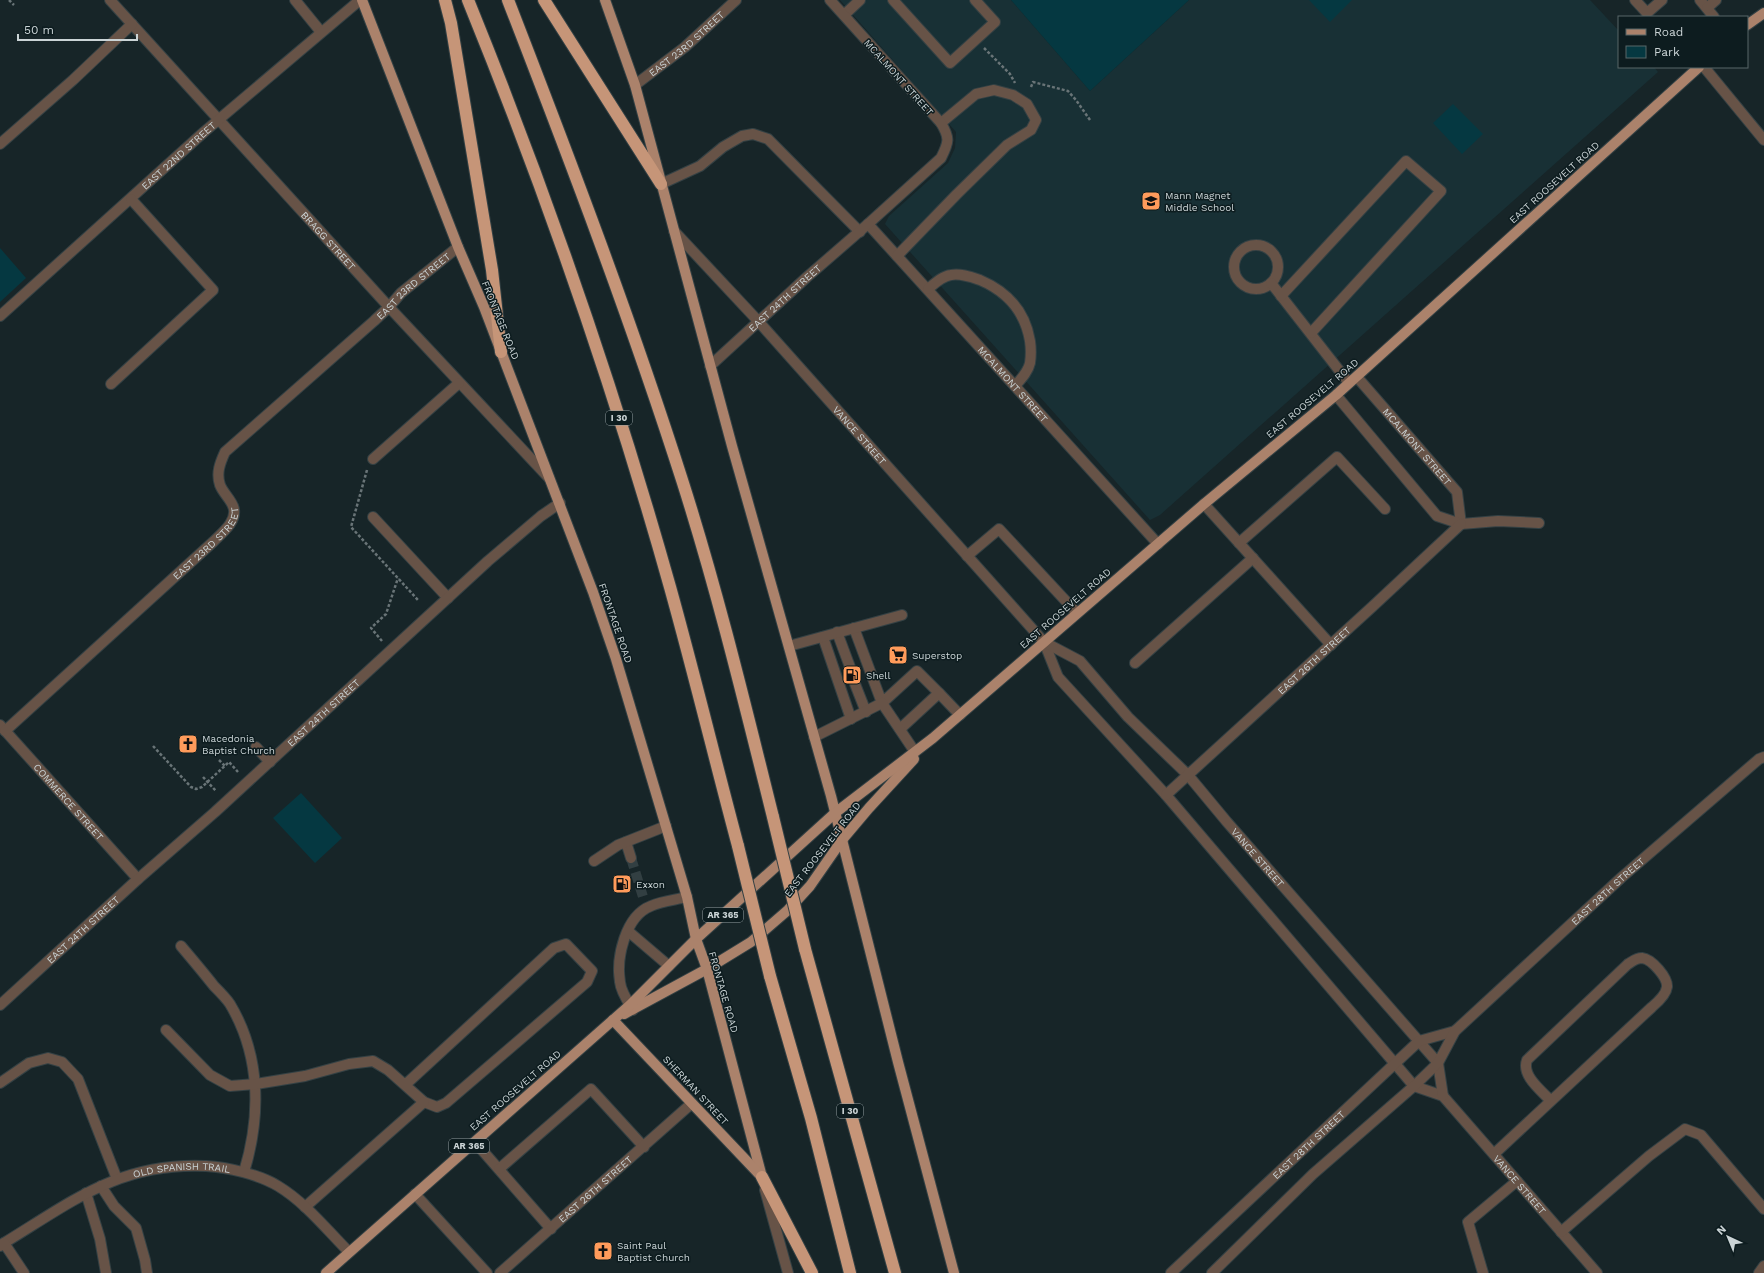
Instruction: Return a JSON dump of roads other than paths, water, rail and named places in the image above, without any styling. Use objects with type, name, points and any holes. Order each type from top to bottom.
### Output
[{"type":"highway","points":[[445,0],[451,23],[492,270],[501,352]]},
{"type":"highway","name":"I 30","points":[[468,0],[551,217],[615,406],[670,587],[738,846],[770,976],[811,1118],[850,1273]]},
{"type":"highway","name":"I 30","points":[[508,0],[582,188],[628,318],[683,484],[717,597],[805,949],[895,1273]]},
{"type":"highway","points":[[544,0],[661,184]]},
{"type":"highway","points":[[762,1177],[812,1273]]},
{"type":"main road","name":"FRONTAGE ROAD","points":[[361,0],[550,478],[593,592],[616,659],[687,898],[696,939],[707,969],[762,1177]]},
{"type":"main road","points":[[605,0],[635,85],[710,366],[835,813],[898,1062],[954,1273]]},
{"type":"main road","points":[[1748,24],[1764,13]]},
{"type":"main road","name":"EAST ROOSEVELT ROAD","points":[[631,1007],[696,939],[835,813],[933,738],[1204,504],[1349,384],[1698,68]]},
{"type":"main road","name":"EAST ROOSEVELT ROAD","points":[[326,1273],[613,1020],[631,1007],[707,969],[751,942],[788,910],[810,886],[842,840],[933,738]]},
{"type":"main road","name":"SHERMAN STREET","points":[[613,1020],[762,1177]]},
{"type":"street","name":"BRAGG STREET","points":[[110,0],[389,307],[550,478]]},
{"type":"street","points":[[295,0],[321,32]]},
{"type":"street","name":"EAST 22ND STREET","points":[[0,316],[219,119],[361,0]]},
{"type":"street","name":"EAST 23RD STREET","points":[[635,85],[685,47],[736,0]]},
{"type":"street","name":"MCALMONT STREET","points":[[830,0],[941,123],[946,132],[948,142],[941,158],[860,232]]},
{"type":"street","points":[[844,15],[860,0]]},
{"type":"street","points":[[893,0],[950,63],[995,22],[975,0]]},
{"type":"street","points":[[1635,0],[1647,13],[1662,0]]},
{"type":"street","points":[[1713,16],[1703,4],[1716,0]]},
{"type":"street","points":[[0,144],[78,75],[132,24]]},
{"type":"street","points":[[1705,68],[1760,128],[1764,140]]},
{"type":"street","points":[[897,256],[1007,144],[1031,130],[1036,120],[1027,104],[1013,95],[994,90],[976,94],[941,123]]},
{"type":"street","points":[[661,184],[700,166],[723,147],[742,136],[753,134],[768,139],[860,232]]},
{"type":"street","points":[[1281,296],[1406,161],[1441,190],[1311,333]]},
{"type":"street","points":[[111,384],[214,290],[131,199]]},
{"type":"street","name":"MCALMONT STREET","points":[[868,224],[1158,544]]},
{"type":"street","name":"VANCE STREET","points":[[674,231],[759,322],[1044,642],[1058,677],[1166,795],[1414,1086],[1443,1096],[1597,1273]]},
{"type":"street","name":"EAST 24TH STREET","points":[[710,366],[807,277],[860,232]]},
{"type":"street","points":[[1255,245],[1269,249],[1278,262],[1276,277],[1271,283],[1259,289],[1252,289],[1240,282],[1236,276],[1234,263],[1241,251],[1247,246],[1255,245]]},
{"type":"street","name":"EAST 23RD STREET","points":[[3,728],[213,542],[230,523],[234,516],[234,508],[231,500],[220,486],[218,477],[220,466],[226,452],[389,307],[400,293],[458,247]]},
{"type":"street","points":[[928,289],[943,277],[961,275],[972,277],[994,286],[1006,296],[1022,316],[1027,326],[1031,348],[1028,368],[1015,386]]},
{"type":"street","points":[[1271,283],[1349,384]]},
{"type":"street","name":"MCALMONT STREET","points":[[1357,377],[1457,492],[1461,524]]},
{"type":"street","points":[[373,459],[459,383]]},
{"type":"street","points":[[1336,395],[1438,516],[1461,524],[1498,521],[1540,523]]},
{"type":"street","points":[[1239,543],[1337,457],[1385,509]]},
{"type":"street","name":"EAST 24TH STREET","points":[[0,1005],[138,879],[215,812],[448,598],[541,516],[560,504]]},
{"type":"street","points":[[1204,504],[1331,645]]},
{"type":"street","points":[[373,517],[448,598]]},
{"type":"street","name":"EAST 26TH STREET","points":[[1166,795],[1461,524]]},
{"type":"street","points":[[967,556],[999,529],[1077,613]]},
{"type":"street","points":[[1136,663],[1253,558]]},
{"type":"street","points":[[789,646],[902,615]]},
{"type":"street","points":[[854,628],[882,703],[915,752]]},
{"type":"street","points":[[837,632],[850,667]]},
{"type":"street","points":[[823,637],[851,719]]},
{"type":"street","name":"VANCE STREET","points":[[1044,642],[1080,661],[1128,717],[1188,775],[1227,822],[1438,1063]]},
{"type":"street","points":[[814,737],[882,703],[917,671],[960,715]]},
{"type":"street","points":[[855,684],[866,712]]},
{"type":"street","points":[[900,729],[939,693]]},
{"type":"street","name":"COMMERCE STREET","points":[[3,728],[138,879]]},
{"type":"street","points":[[256,747],[270,762]]},
{"type":"street","name":"EAST 28TH STREET","points":[[1212,1273],[1313,1174],[1414,1086],[1438,1063],[1455,1031],[1622,877],[1759,759],[1764,757]]},
{"type":"street","points":[[594,861],[618,845],[666,826]]},
{"type":"street","points":[[626,842],[630,858]]},
{"type":"street","points":[[631,1007],[620,983],[619,969],[621,955],[628,931],[638,914],[647,903],[687,898]]},
{"type":"street","points":[[628,931],[669,966]]},
{"type":"street","points":[[166,1030],[210,1075],[230,1086],[256,1084],[305,1076],[349,1064],[373,1061],[388,1070],[424,1102],[437,1107],[446,1103],[587,982],[592,971],[566,944],[554,948],[405,1085]]},
{"type":"street","points":[[181,946],[230,1003],[242,1027],[250,1048],[256,1084],[255,1120],[250,1154],[244,1172]]},
{"type":"street","points":[[1494,1154],[1551,1101],[1652,1007],[1666,992],[1666,980],[1648,960],[1642,958],[1636,959],[1628,964],[1526,1060],[1526,1070],[1530,1078],[1551,1101]]},
{"type":"street","name":"EAST 28TH STREET","points":[[1171,1273],[1419,1041],[1455,1031]]},
{"type":"street","points":[[0,1083],[29,1063],[48,1058],[62,1062],[78,1079],[117,1179]]},
{"type":"street","points":[[1438,1063],[1443,1096]]},
{"type":"street","points":[[499,1169],[590,1089],[644,1146]]},
{"type":"street","points":[[305,1207],[424,1102]]},
{"type":"street","name":"EAST 26TH STREET","points":[[500,1273],[692,1104]]},
{"type":"street","points":[[1561,1232],[1649,1156],[1684,1129],[1700,1135],[1764,1209]]},
{"type":"street","points":[[475,1142],[551,1229]]},
{"type":"street","name":"OLD SPANISH TRAIL","points":[[2,1244],[86,1193],[117,1179],[134,1173],[160,1167],[189,1165],[219,1167],[244,1172],[278,1186],[305,1207],[349,1252]]},
{"type":"street","name":"FRONTAGE ROAD","points":[[762,1177],[788,1273]]},
{"type":"street","points":[[1483,1273],[1468,1222],[1517,1181]]},
{"type":"street","points":[[101,1186],[114,1206],[136,1228],[147,1273]]},
{"type":"street","points":[[86,1193],[100,1239],[106,1273]]},
{"type":"street","points":[[415,1194],[487,1273]]},
{"type":"street","points":[[2,1244],[24,1273]]},
{"type":"street","points":[[1759,1273],[1764,1266]]},
{"type":"tunnel","points":[[850,667],[855,684]]},
{"type":"tunnel","points":[[631,858],[644,900]]},
{"type":"place","name":"Mann Magnet Middle School","points":[[1151,201]]},
{"type":"place","name":"Superstop","points":[[898,655]]},
{"type":"place","name":"Shell","points":[[852,675]]},
{"type":"place","name":"Macedonia Baptist Church","points":[[188,744]]},
{"type":"place","name":"Exxon","points":[[622,884]]},
{"type":"place","name":"Saint Paul Baptist Church","points":[[603,1251]]}]
